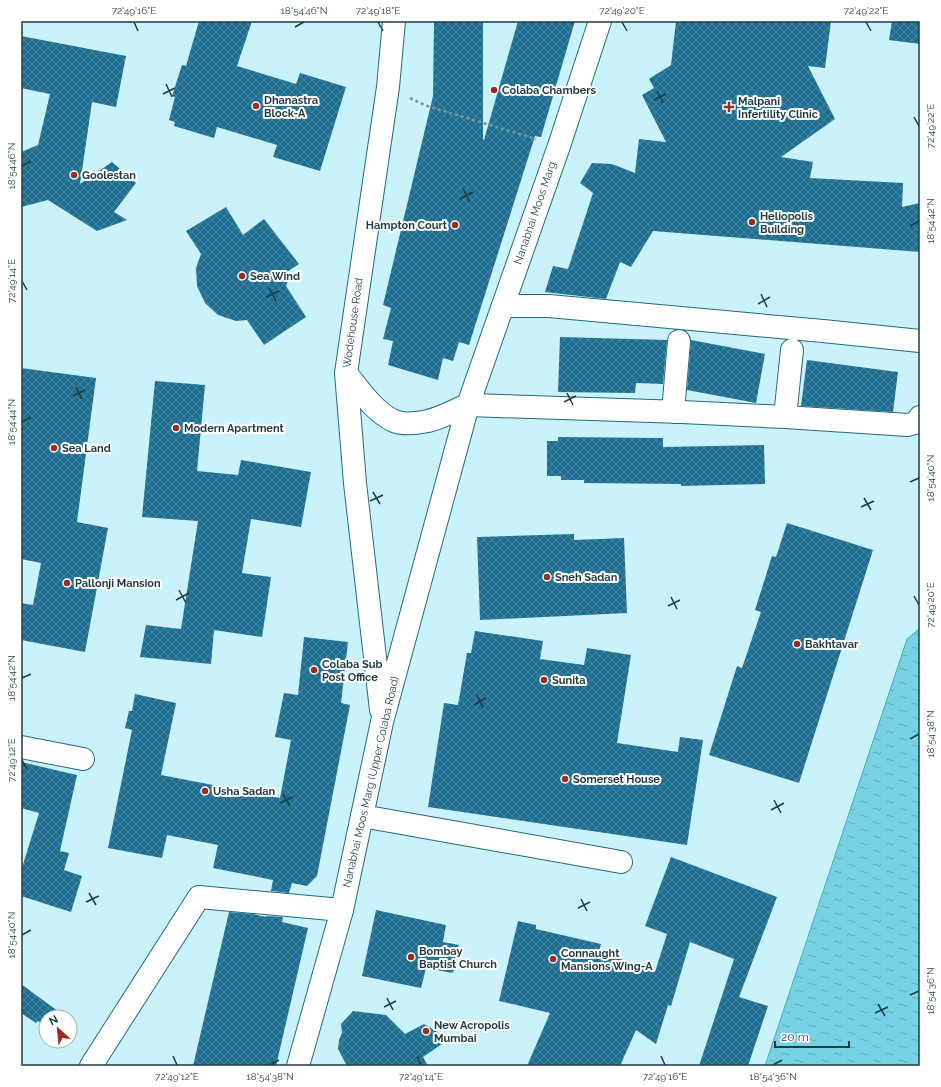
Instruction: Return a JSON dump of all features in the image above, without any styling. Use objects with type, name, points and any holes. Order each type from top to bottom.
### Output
[{"type":"main road","name":"Wodehouse Road","points":[[382,722],[355,483],[346,373],[388,87],[394,21]]},
{"type":"main road","name":"Nanabhai Moos Marg","points":[[468,405],[559,146],[600,21]]},
{"type":"main road","points":[[503,306],[549,306],[920,341]]},
{"type":"main road","points":[[672,412],[679,341]]},
{"type":"main road","points":[[785,417],[792,350]]},
{"type":"main road","points":[[346,373],[380,412],[395,421],[411,423],[429,421],[468,405],[785,417],[908,425],[915,423],[920,417]]},
{"type":"main road","name":"Nanabhai Moos Marg (Upper Colaba Road)","points":[[298,1066],[342,910],[382,722],[468,405]]},
{"type":"main road","points":[[21,747],[84,759]]},
{"type":"main road","points":[[362,816],[621,862]]},
{"type":"main road","points":[[91,1066],[199,897],[342,910]]},
{"type":"path","points":[[388,87],[427,106],[559,146]]},
{"type":"water","points":[[920,628],[920,1066],[765,1066],[907,639]]},
{"type":"building","name":"Dhanastra Block-A","points":[[199,21],[252,21],[237,66],[296,84],[300,73],[346,87],[320,171],[273,157],[277,145],[217,127],[214,138],[174,126],[175,122],[169,120],[175,97],[172,96],[182,65],[186,66]]},
{"type":"building","name":"Hampton Court","points":[[434,21],[483,21],[484,140],[518,21],[575,21],[541,137],[535,136],[469,345],[459,342],[453,361],[443,358],[438,380],[388,365],[393,341],[383,339],[391,308],[383,305],[433,96]]},
{"type":"building","points":[[676,21],[831,21],[825,68],[808,66],[835,119],[781,157],[813,162],[810,178],[903,183],[902,207],[920,203],[920,252],[653,231],[631,267],[620,262],[606,299],[545,292],[553,266],[568,269],[593,193],[580,183],[592,163],[612,164],[635,173],[639,139],[666,142],[642,95],[654,88],[649,79],[671,65]]},
{"type":"building","points":[[892,21],[920,21],[920,44],[889,40]]},
{"type":"building","points":[[21,36],[126,56],[116,107],[92,102],[80,184],[112,162],[136,183],[114,212],[127,220],[97,231],[48,200],[21,207],[21,152],[38,145],[50,94],[21,88]]},
{"type":"building","name":"Sea Wind","points":[[226,207],[243,235],[264,219],[299,264],[287,272],[288,281],[286,286],[306,317],[264,345],[247,320],[236,321],[218,315],[205,303],[197,286],[196,268],[201,254],[186,231]]},
{"type":"building","points":[[560,337],[667,340],[663,384],[636,383],[635,393],[558,392]]},
{"type":"building","points":[[691,340],[765,354],[756,403],[687,390]]},
{"type":"building","points":[[807,360],[898,372],[893,412],[801,406]]},
{"type":"building","points":[[21,368],[96,378],[77,522],[108,528],[85,652],[21,640],[21,603],[33,605],[41,563],[21,559]]},
{"type":"building","points":[[155,381],[205,385],[197,471],[238,475],[241,460],[311,472],[301,527],[251,519],[242,573],[271,577],[262,637],[214,630],[211,664],[140,657],[146,625],[181,629],[198,521],[142,517]]},
{"type":"building","points":[[558,437],[663,438],[663,447],[764,445],[765,484],[681,486],[681,484],[584,483],[584,480],[561,480],[561,476],[547,476],[547,441],[558,441]]},
{"type":"building","name":"Bakhtavar","points":[[787,523],[873,550],[799,783],[709,755],[737,666],[742,668],[761,612],[755,610],[772,556],[776,557]]},
{"type":"building","name":"Sneh Sadan","points":[[574,534],[574,540],[624,538],[627,613],[480,620],[477,537]]},
{"type":"building","name":"Somerset House","points":[[475,631],[543,641],[540,659],[584,665],[587,648],[631,655],[617,743],[678,752],[680,737],[703,740],[687,845],[428,807],[444,703],[458,705],[467,653],[471,653]]},
{"type":"building","name":"Usha Sadan","points":[[304,637],[348,642],[341,703],[350,705],[317,876],[307,886],[292,883],[289,893],[271,891],[273,880],[213,868],[218,845],[167,835],[162,858],[108,848],[132,730],[125,728],[129,711],[132,711],[135,694],[176,703],[161,775],[280,798],[291,740],[275,737],[284,693],[298,695]]},
{"type":"building","points":[[21,762],[77,775],[60,851],[69,853],[64,870],[82,876],[71,912],[21,896],[21,871],[39,813],[21,808]]},
{"type":"building","points":[[671,857],[777,897],[739,997],[768,1006],[748,1066],[699,1066],[734,959],[690,942],[671,1006],[668,1005],[656,1044],[636,1030],[620,1066],[527,1066],[550,1013],[499,1001],[518,921],[536,925],[536,929],[601,944],[599,951],[655,972],[667,934],[645,926]]},
{"type":"building","name":"Bombay Baptist Church","points":[[376,910],[446,925],[443,942],[459,945],[453,973],[426,968],[421,988],[362,976]]},
{"type":"building","points":[[229,912],[253,914],[266,917],[283,917],[282,922],[308,928],[276,1066],[193,1066]]},
{"type":"building","points":[[21,984],[55,1009],[38,1009],[38,1021],[36,1023],[21,1013]]},
{"type":"building","points":[[353,1011],[386,1015],[405,1034],[424,1024],[449,1039],[423,1057],[428,1066],[347,1066],[338,1049],[339,1040],[342,1033],[341,1024]]},
{"type":"place","name":"Colaba Chambers","points":[[494,90]]},
{"type":"place","name":"Dhanastra Block-A","points":[[256,106]]},
{"type":"place","name":"Malpani Infertility Clinic","points":[[729,107]]},
{"type":"place","name":"Goolestan","points":[[74,175]]},
{"type":"place","name":"Heliopolis Building","points":[[752,222]]},
{"type":"place","name":"Hampton Court","points":[[455,225]]},
{"type":"place","name":"Sea Wind","points":[[242,276]]},
{"type":"place","name":"Modern Apartment","points":[[176,428]]},
{"type":"place","name":"Sea Land","points":[[54,448]]},
{"type":"place","name":"Sneh Sadan","points":[[547,577]]},
{"type":"place","name":"Pallonji Mansion","points":[[67,583]]},
{"type":"place","name":"Bakhtavar","points":[[797,644]]},
{"type":"place","name":"Colaba Sub Post Office","points":[[314,670]]},
{"type":"place","name":"Sunita","points":[[544,680]]},
{"type":"place","name":"Somerset House","points":[[565,779]]},
{"type":"place","name":"Usha Sadan","points":[[205,791]]},
{"type":"place","name":"Bombay Baptist Church","points":[[411,957]]},
{"type":"place","name":"Connaught Mansions Wing-A","points":[[553,959]]},
{"type":"place","name":"New Acropolis Mumbai","points":[[426,1031]]}]
